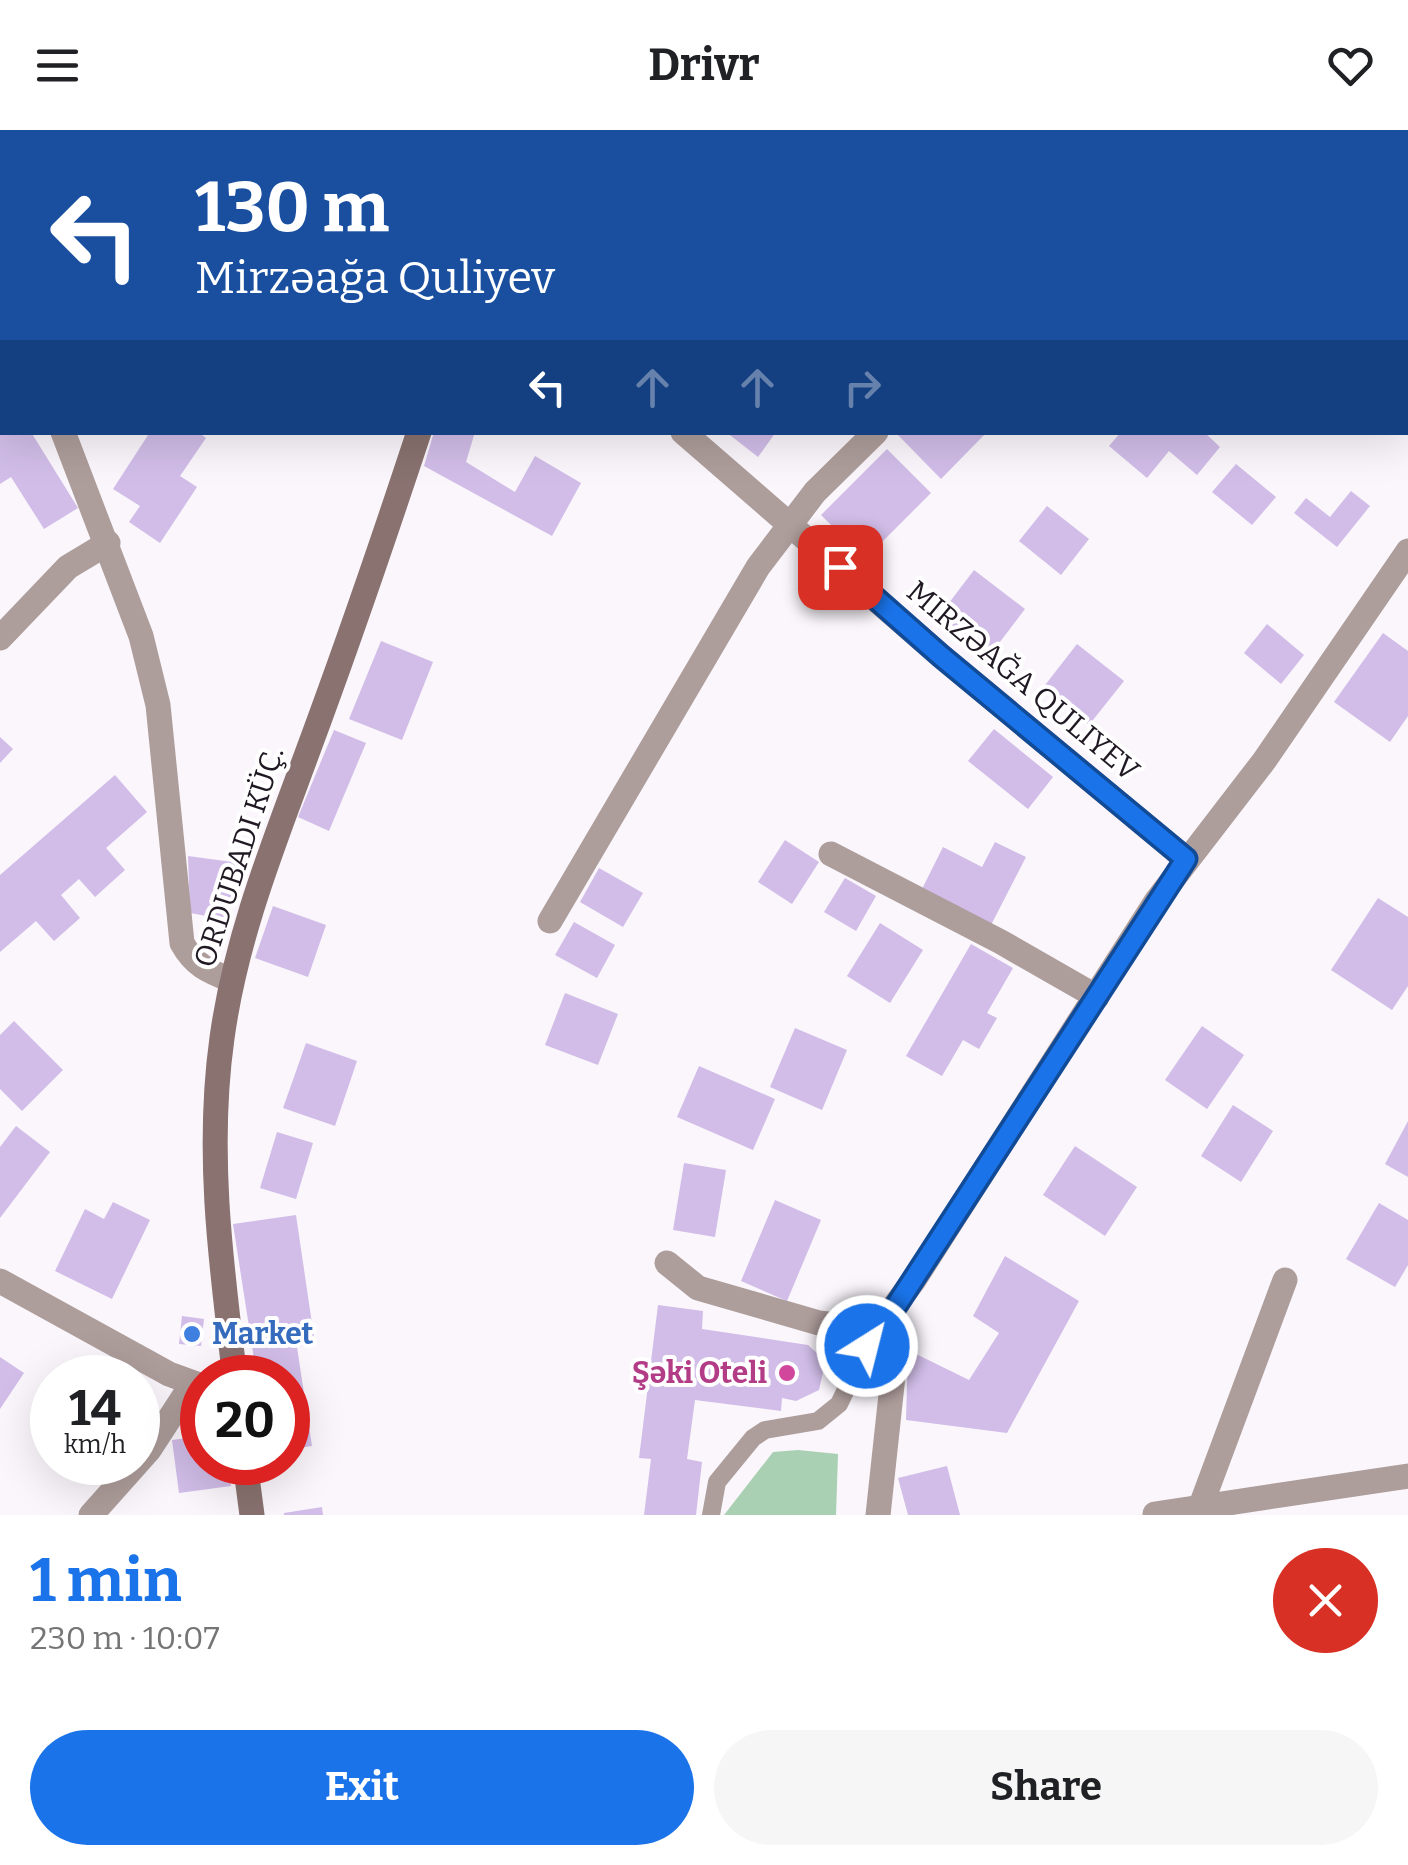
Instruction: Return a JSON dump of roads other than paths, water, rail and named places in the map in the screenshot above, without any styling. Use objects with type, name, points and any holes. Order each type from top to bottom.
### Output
[{"type":"street","points":[[64,435],[141,636],[158,705],[182,942],[190,958],[202,968],[231,980]]},
{"type":"street","name":"ORDUBADI KÜÇ.","points":[[232,1355],[214,1185],[217,1082],[231,980],[251,906],[346,648],[418,435]]},
{"type":"street","name":"MIRZƏAĞA QULIYEV","points":[[687,435],[941,656],[1186,859]]},
{"type":"street","points":[[550,922],[725,621],[788,523],[873,435]]},
{"type":"street","points":[[0,638],[68,568],[108,543]]},
{"type":"street","points":[[667,1263],[698,1288],[819,1323],[852,1327],[879,1321],[914,1280],[1186,859],[1264,761],[1408,551]]},
{"type":"street","points":[[831,854],[1097,997]]},
{"type":"street","points":[[1200,1508],[1285,1280]]},
{"type":"street","points":[[0,1281],[139,1359],[180,1377]]},
{"type":"street","points":[[878,1515],[896,1348],[879,1321]]},
{"type":"street","points":[[91,1515],[149,1450],[180,1408]]},
{"type":"street","points":[[1155,1514],[1408,1476]]},
{"type":"street","points":[[248,1485],[252,1515]]},
{"type":"lane","points":[[710,1515],[717,1482],[753,1438],[766,1430],[818,1421],[839,1404],[879,1321]]},
{"type":"place","name":"Market","points":[[192,1334]]},
{"type":"place","name":"Şəki Oteli","points":[[787,1373]]}]
